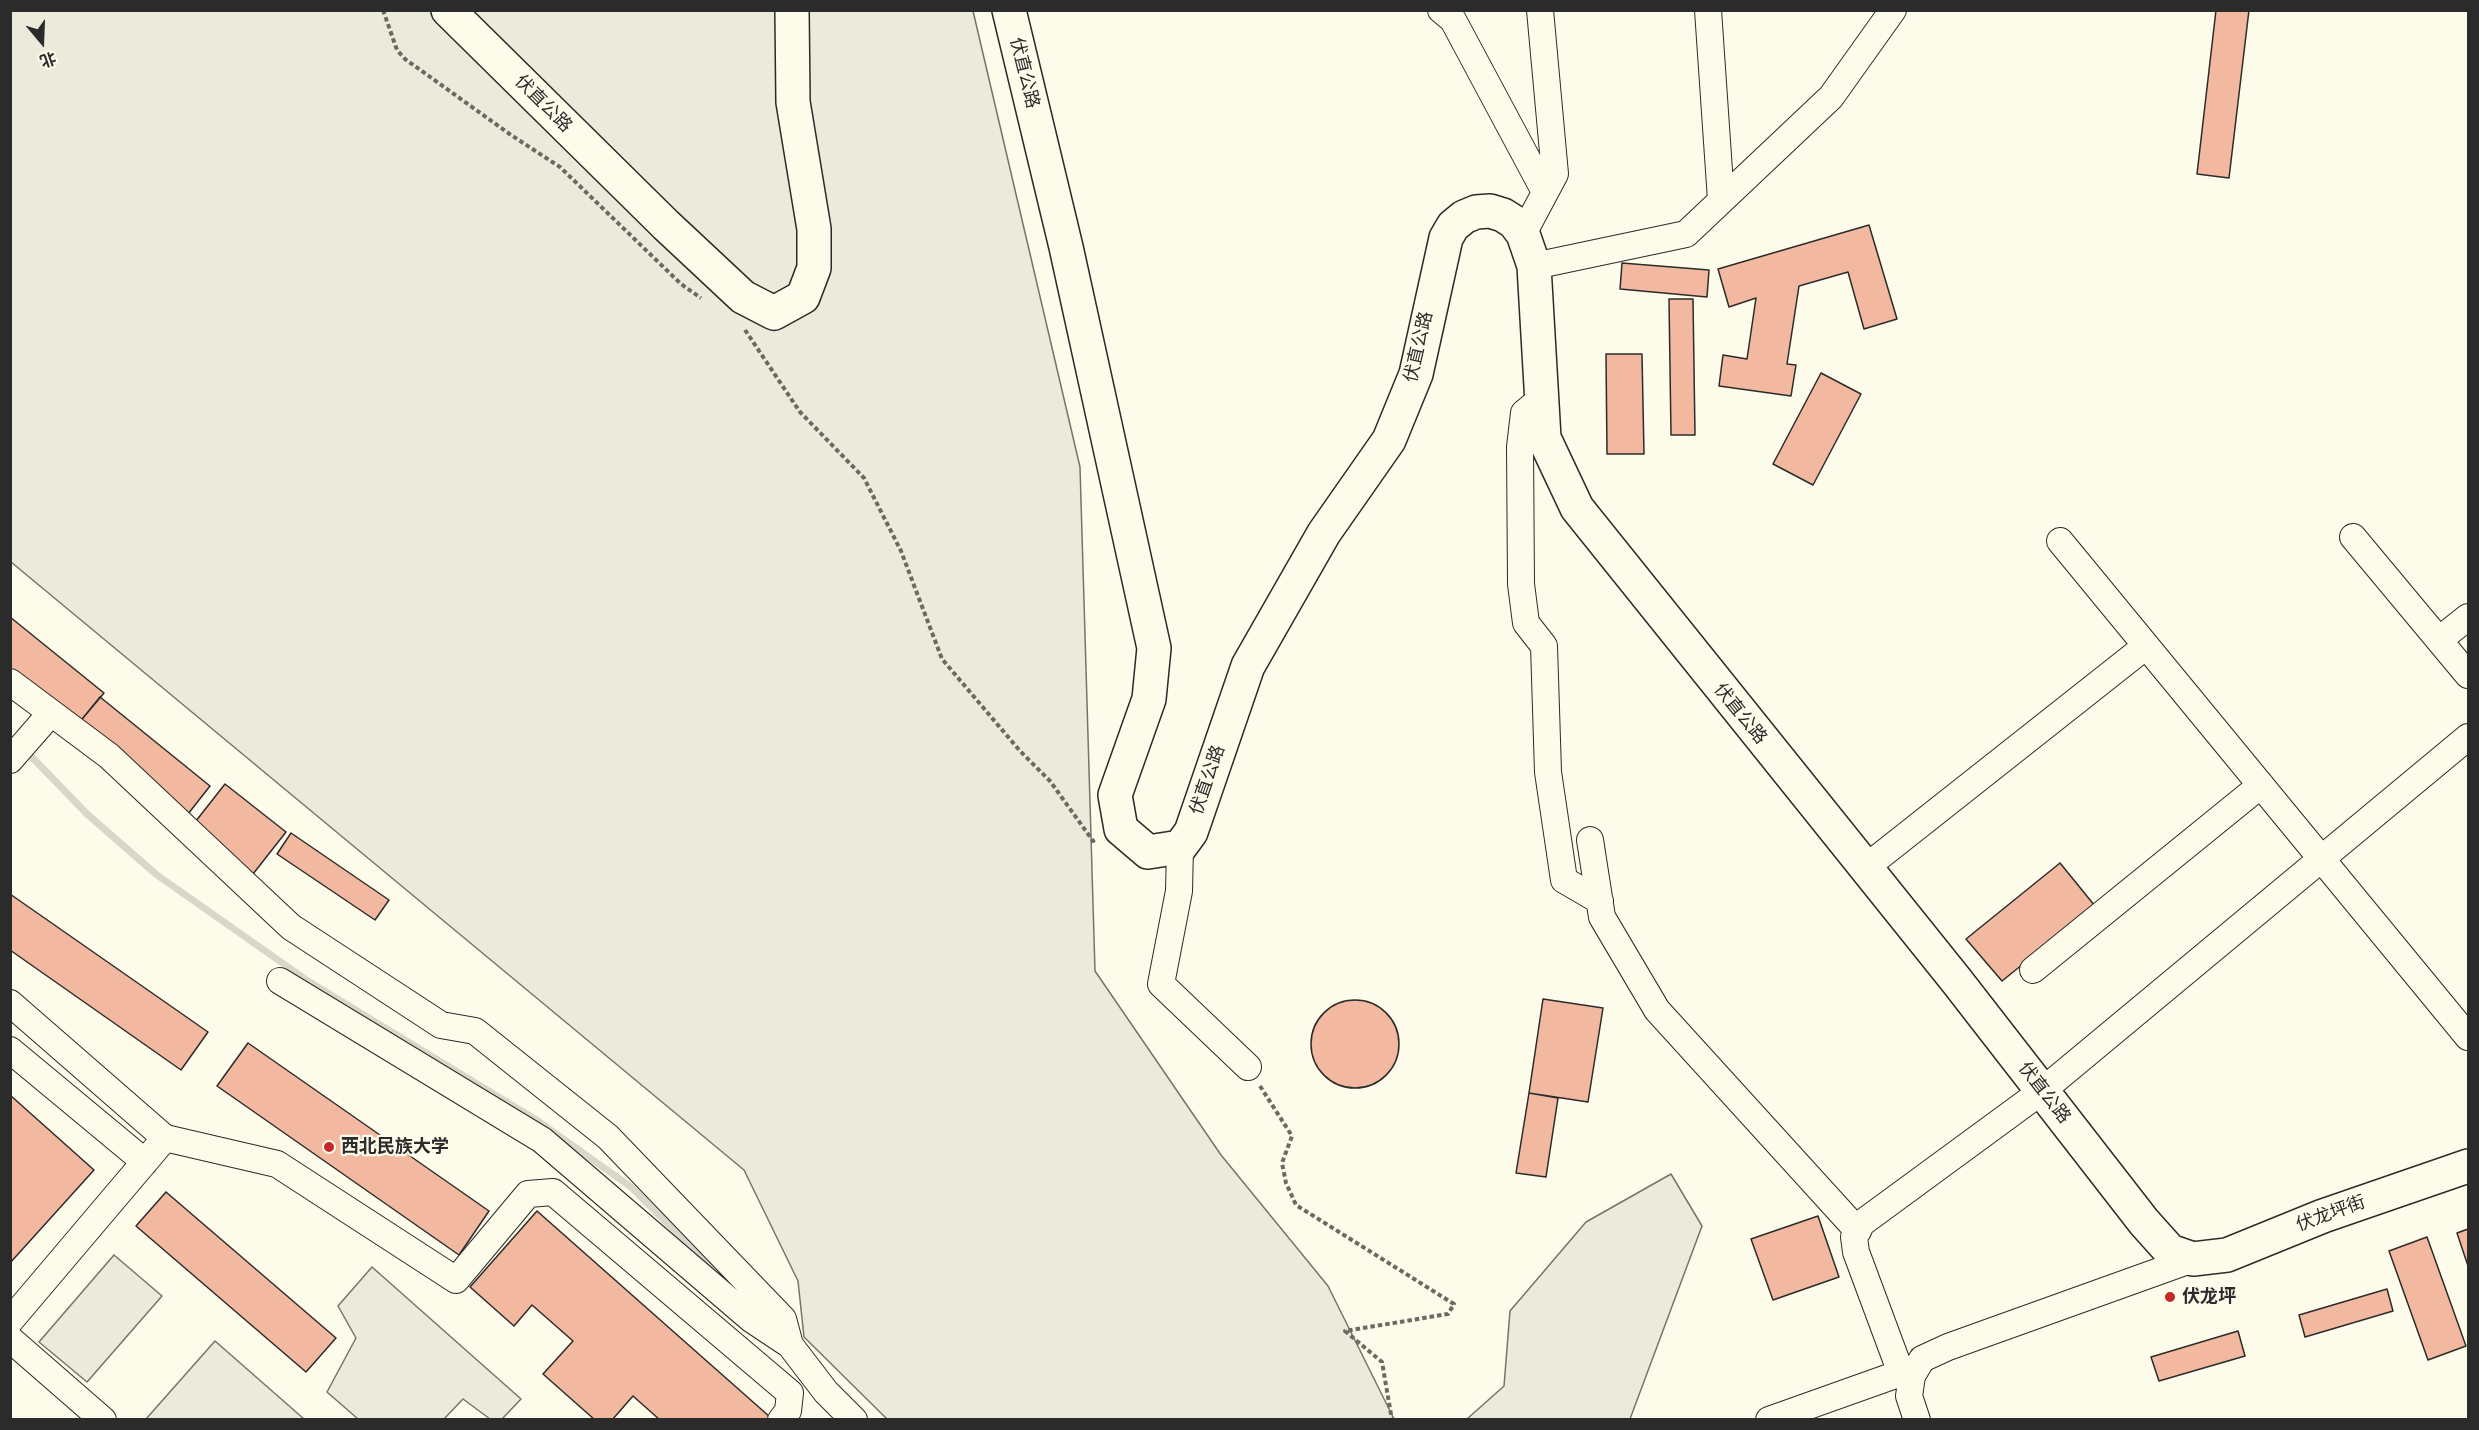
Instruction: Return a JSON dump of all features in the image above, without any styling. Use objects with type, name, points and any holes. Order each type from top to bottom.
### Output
[{"type":"main road","name":"伏直公路","points":[[448,10],[666,225],[743,297],[774,313],[803,297],[814,268],[814,229],[793,102],[792,10]]},
{"type":"main road","name":"伏直公路","points":[[1009,10],[1066,247],[1154,648],[1149,699],[1114,795],[1120,829]]},
{"type":"main road","name":"伏直公路","points":[[1180,847],[1191,832],[1248,666],[1324,533],[1389,440],[1416,374],[1446,238],[1453,226],[1464,217],[1476,212],[1490,211],[1503,215],[1515,222],[1523,234],[1534,266],[1544,438],[1577,508],[2157,1237],[2170,1251],[2193,1260]]},
{"type":"main road","points":[[1120,829],[1148,852],[1180,847]]},
{"type":"main road","name":"伏龙坪街","points":[[2193,1260],[2227,1255],[2323,1216],[2469,1166]]},
{"type":"street","points":[[1440,10],[1453,20],[1545,192]]},
{"type":"street","points":[[1523,234],[1555,174],[1540,10]]},
{"type":"street","points":[[1708,10],[1722,200]]},
{"type":"street","points":[[1534,266],[1686,234],[1831,97],[1893,10]]},
{"type":"street","points":[[1542,398],[1524,413],[1520,447],[1523,603],[1526,623],[1544,646],[1548,772],[1564,880],[1600,901]]},
{"type":"street","points":[[2353,537],[2469,675]]},
{"type":"street","points":[[2060,541],[2469,1037]]},
{"type":"street","points":[[2439,640],[2469,617]]},
{"type":"street","points":[[1865,868],[2146,646]]},
{"type":"street","points":[[10,682],[109,756],[291,927],[441,1025],[475,1032],[608,1137],[783,1319],[790,1345]]},
{"type":"street","points":[[18,752],[51,713]]},
{"type":"street","points":[[1917,1419],[1909,1396],[1906,1374],[1856,1252],[1854,1237],[1862,1223],[2042,1091],[2469,737]]},
{"type":"street","points":[[2033,970],[2261,785]]},
{"type":"street","points":[[1590,840],[1602,917],[1658,1010],[1858,1231]]},
{"type":"street","points":[[1180,847],[1179,891],[1161,984],[1248,1067]]},
{"type":"street","points":[[280,981],[542,1140],[751,1318],[790,1345],[826,1392],[854,1419]]},
{"type":"street","points":[[10,1004],[165,1138],[277,1164],[456,1280],[528,1194],[553,1192],[790,1393],[788,1411],[781,1419]]},
{"type":"street","points":[[10,1050],[145,1162]]},
{"type":"street","points":[[13,1315],[165,1138]]},
{"type":"street","points":[[1769,1419],[1906,1374],[1922,1359],[1948,1347],[2193,1260]]},
{"type":"street","points":[[10,1339],[103,1419]]},
{"type":"path","points":[[383,10],[397,50],[405,59],[560,167],[681,284],[708,302]]},
{"type":"path","points":[[743,297],[742,326],[794,402],[864,478],[902,551],[942,659],[1020,752],[1050,782],[1093,841],[1120,829]]},
{"type":"path","points":[[1248,1067],[1292,1136],[1282,1162],[1286,1183],[1296,1205],[1454,1304],[1448,1314],[1345,1331],[1382,1362],[1392,1419]]},
{"type":"shaded area","points":[[10,11],[973,11],[1080,467],[1095,971],[1221,1155],[1328,1286],[1394,1419],[887,1419],[804,1337],[798,1281],[744,1170],[11,562]]},
{"type":"shaded area","points":[[1671,1174],[1702,1226],[1630,1419],[1467,1419],[1504,1386],[1510,1311],[1586,1222]]},
{"type":"shaded area","points":[[114,1255],[162,1296],[87,1382],[39,1342]]},
{"type":"shaded area","points":[[372,1267],[521,1399],[502,1419],[490,1419],[463,1399],[444,1419],[358,1419],[327,1392],[356,1338],[338,1306]]},
{"type":"shaded area","points":[[215,1341],[304,1419],[146,1419]]},
{"type":"building","points":[[2216,10],[2249,10],[2229,178],[2197,174]]},
{"type":"building","points":[[1869,225],[1897,319],[1864,329],[1848,272],[1799,286],[1787,364],[1796,365],[1791,396],[1719,386],[1723,355],[1747,359],[1756,298],[1729,307],[1718,269]]},
{"type":"building","points":[[1622,263],[1709,270],[1707,297],[1620,289]]},
{"type":"building","points":[[1669,299],[1693,299],[1695,435],[1671,435]]},
{"type":"building","points":[[1606,354],[1642,354],[1644,454],[1607,454]]},
{"type":"building","points":[[1821,373],[1861,394],[1813,485],[1773,464]]},
{"type":"building","points":[[10,617],[104,693],[78,724],[10,670]]},
{"type":"building","points":[[100,697],[210,786],[188,814],[78,724]]},
{"type":"building","points":[[225,784],[286,832],[253,874],[192,826]]},
{"type":"building","points":[[291,833],[389,900],[375,920],[277,854]]},
{"type":"building","points":[[2060,863],[2095,906],[2002,981],[1966,939]]},
{"type":"building","points":[[10,894],[208,1032],[181,1070],[10,950]]},
{"type":"building","points":[[1543,999],[1603,1008],[1588,1102],[1529,1093]]},
{"type":"building","points":[[1355,1000],[1380,1007],[1392,1019],[1399,1044],[1392,1069],[1380,1081],[1355,1088],[1330,1081],[1318,1069],[1311,1044],[1318,1019],[1330,1007]]},
{"type":"building","points":[[248,1043],[489,1211],[459,1255],[217,1086]]},
{"type":"building","points":[[1529,1093],[1558,1098],[1546,1177],[1516,1173]]},
{"type":"building","points":[[10,1095],[94,1170],[10,1263]]},
{"type":"building","points":[[166,1192],[336,1338],[306,1372],[136,1226]]},
{"type":"building","points":[[537,1211],[770,1417],[768,1420],[660,1420],[633,1396],[612,1420],[595,1420],[543,1374],[573,1341],[532,1305],[514,1326],[470,1287]]},
{"type":"building","points":[[1818,1216],[1839,1277],[1773,1300],[1751,1239]]},
{"type":"building","points":[[2468,1229],[2468,1266],[2457,1233]]},
{"type":"building","points":[[2427,1237],[2466,1346],[2428,1360],[2389,1251]]},
{"type":"building","points":[[2387,1289],[2393,1311],[2305,1337],[2299,1315]]},
{"type":"building","points":[[2238,1331],[2245,1356],[2159,1381],[2151,1357]]},
{"type":"waterway","points":[[26,751],[87,814],[157,875],[308,981],[538,1121],[631,1187],[724,1280]]},
{"type":"place","name":"西北民族大学","points":[[329,1147]]},
{"type":"place","name":"伏龙坪","points":[[2170,1297]]}]
